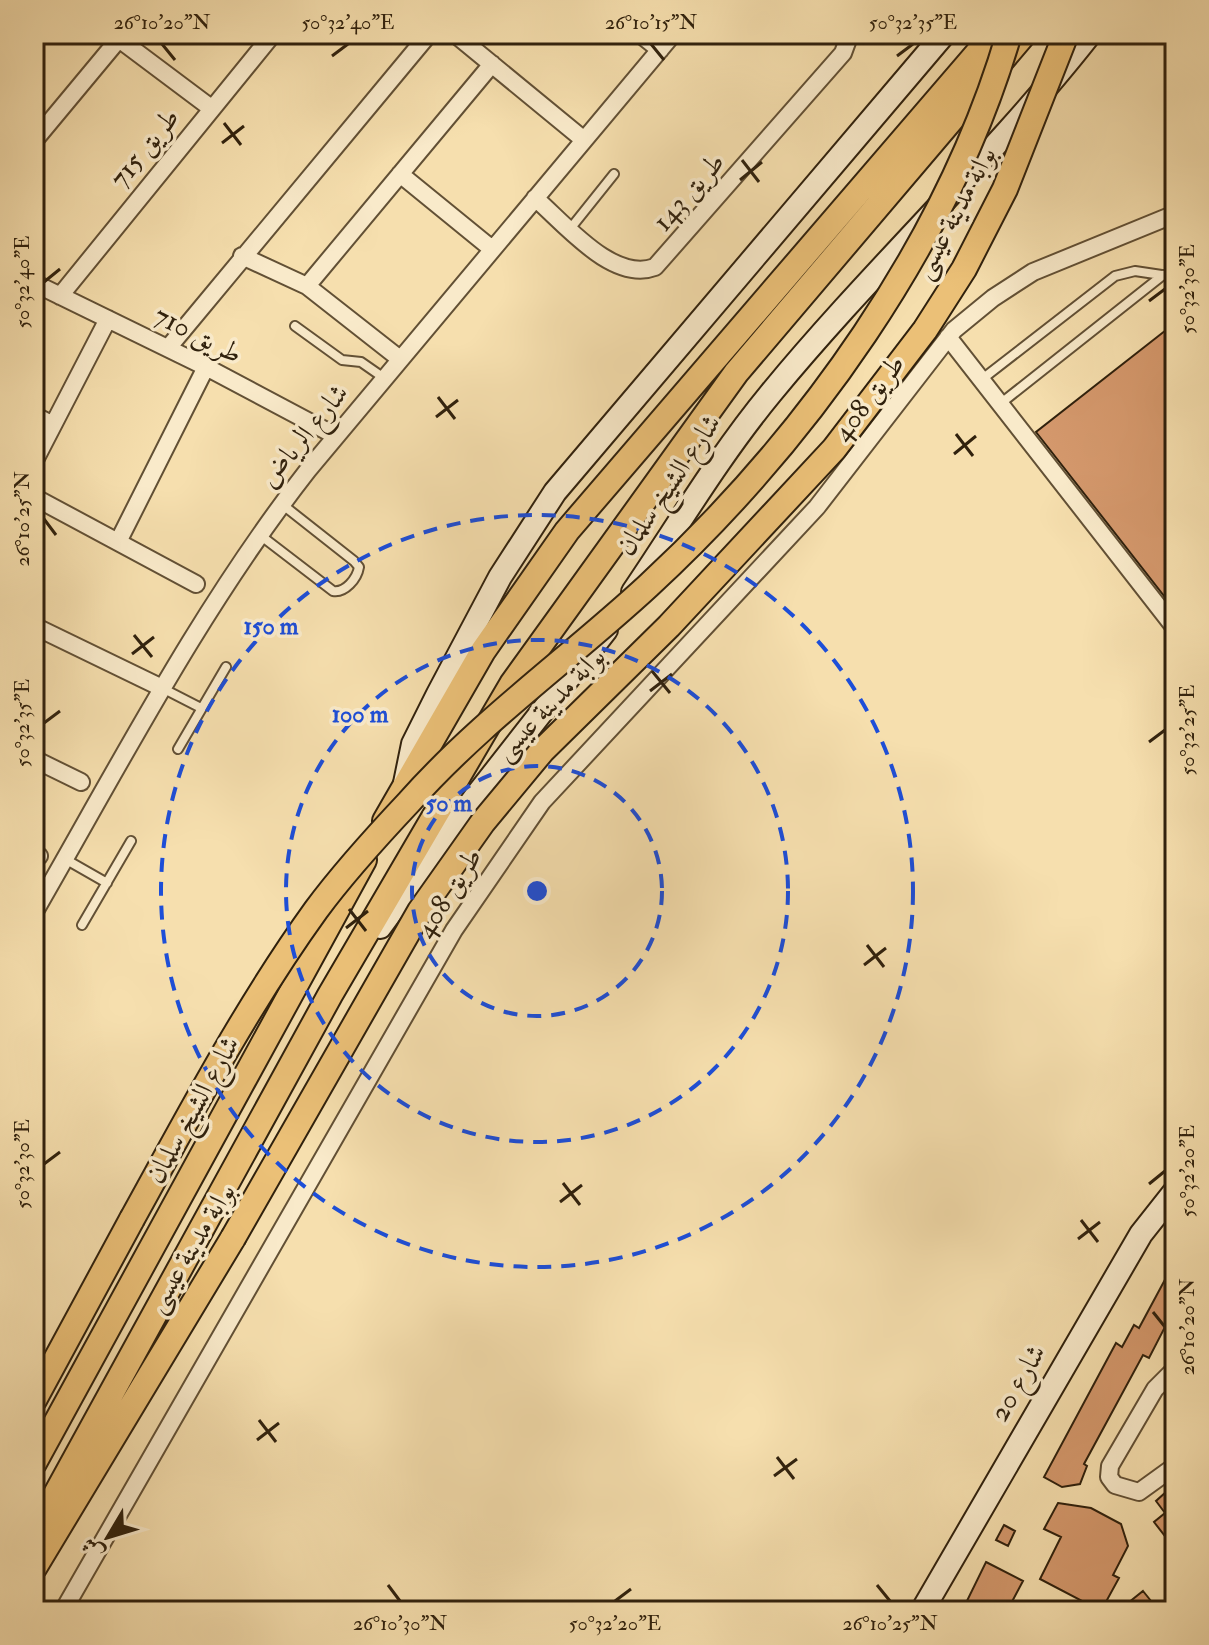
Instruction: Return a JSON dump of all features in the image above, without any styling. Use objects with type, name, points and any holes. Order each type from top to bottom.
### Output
[{"type":"main road","name":"شارع الشيخ سلمان","points":[[405,786],[410,754],[438,694],[500,577],[555,492],[944,34]]},
{"type":"main road","name":"شارع الشيخ سلمان","points":[[34,1463],[405,786],[483,651],[576,520],[994,34]]},
{"type":"main road","name":"بوابة مدينة عيسى","points":[[34,1400],[132,1219],[260,994],[319,906],[434,777],[710,526],[757,477],[802,419],[905,270],[979,119],[1009,34]]},
{"type":"main road","name":"شارع الشيخ سلمان","points":[[34,1534],[330,995],[512,684],[599,559],[736,373],[1024,34]]},
{"type":"main road","name":"بوابة مدينة عيسى","points":[[34,1568],[233,1238],[420,911],[483,822],[542,751],[669,626],[834,449],[925,330],[964,269],[1005,189],[1066,34]]},
{"type":"main road","name":"شارع الشيخ سلمان","points":[[330,995],[476,796],[614,620],[738,434],[838,314],[1018,121],[1090,34]]},
{"type":"main road","name":"شارع 20","points":[[922,1611],[1141,1234],[1175,1191]]},
{"type":"street","name":"طريق 715","points":[[60,296],[273,34]]},
{"type":"street","points":[[168,348],[429,34]]},
{"type":"street","points":[[455,34],[584,140]]},
{"type":"street","points":[[640,34],[660,50]]},
{"type":"street","name":"شارع الرياض","points":[[34,913],[162,688],[259,535],[336,436],[673,34]]},
{"type":"street","name":"طريق 143","points":[[535,198],[624,270],[640,271],[662,262],[843,53],[850,34]]},
{"type":"street","points":[[34,141],[121,37],[211,108]]},
{"type":"street","points":[[307,286],[492,64]]},
{"type":"street","points":[[400,174],[492,249]]},
{"type":"street","name":"طريق 408","points":[[63,1611],[454,930],[513,841],[579,759],[817,507],[948,337],[993,298],[1033,272],[1173,218]]},
{"type":"street","points":[[242,256],[307,286],[400,359]]},
{"type":"street","name":"طريق 710","points":[[34,283],[206,367],[336,436]]},
{"type":"street","points":[[34,461],[108,319]]},
{"type":"street","points":[[948,337],[1175,628]]},
{"type":"street","points":[[118,542],[206,367]]},
{"type":"street","points":[[34,415],[53,425]]},
{"type":"street","points":[[34,497],[196,584]]},
{"type":"street","points":[[34,626],[162,688]]},
{"type":"street","points":[[34,759],[81,782]]},
{"type":"street","points":[[1175,1369],[1155,1389],[1110,1466],[1109,1477],[1115,1485],[1139,1492],[1175,1466]]},
{"type":"street","points":[[1032,1611],[1039,1611]]},
{"type":"lane","points":[[570,229],[614,174]]},
{"type":"lane","points":[[981,380],[1115,276],[1135,271],[1175,277]]},
{"type":"lane","points":[[1000,404],[1163,275]]},
{"type":"lane","points":[[295,326],[342,360],[361,362],[384,378]]},
{"type":"lane","points":[[259,535],[333,591],[343,590],[357,575],[357,564],[282,504]]},
{"type":"lane","points":[[178,749],[226,667]]},
{"type":"lane","points":[[162,688],[201,708]]},
{"type":"lane","points":[[82,925],[131,841]]},
{"type":"lane","points":[[65,859],[107,883]]},
{"type":"building","points":[[1175,323],[1175,610],[1036,432]]},
{"type":"building","points":[[1175,1261],[1175,1327],[1167,1323],[1149,1358],[1143,1355],[1084,1464],[1087,1466],[1080,1484],[1062,1487],[1044,1477],[1116,1343],[1122,1347],[1134,1325],[1139,1328]]},
{"type":"building","points":[[1166,1492],[1175,1503],[1175,1549],[1154,1522],[1165,1513],[1156,1501]]},
{"type":"building","points":[[1058,1503],[1091,1508],[1121,1524],[1128,1546],[1113,1575],[1119,1578],[1101,1611],[1040,1579],[1061,1537],[1044,1529]]},
{"type":"building","points":[[1004,1525],[1015,1531],[1008,1546],[996,1540]]},
{"type":"building","points":[[986,1562],[1023,1581],[1007,1611],[962,1611]]},
{"type":"building","points":[[1143,1591],[1159,1611],[1118,1611]]}]
